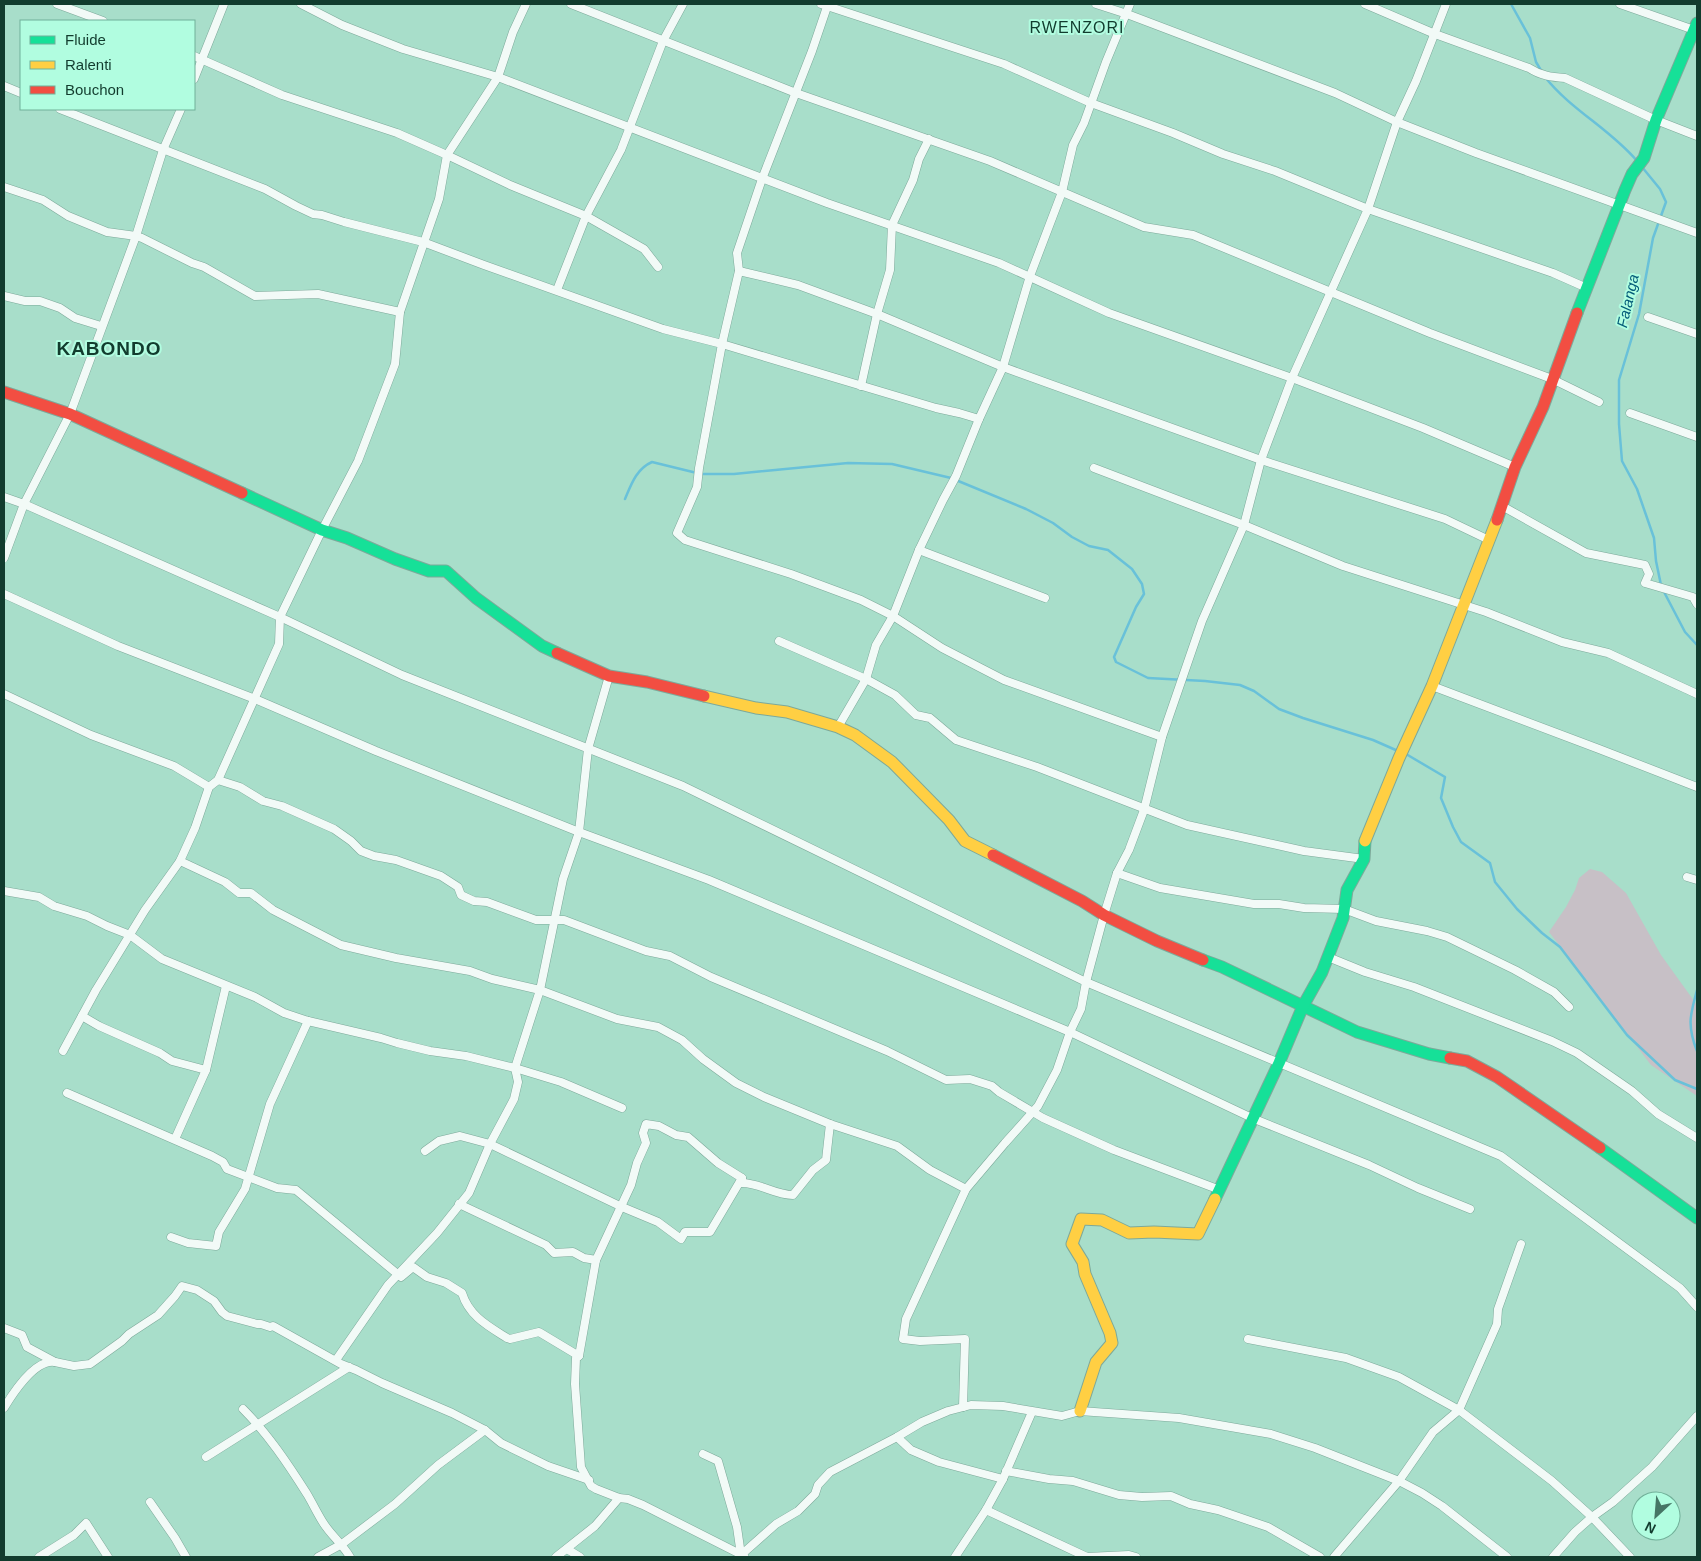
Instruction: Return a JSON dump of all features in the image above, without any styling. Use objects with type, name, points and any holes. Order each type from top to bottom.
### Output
[{"type":"street","points":[[57,4],[100,20]]},
{"type":"street","points":[[195,77],[224,4]]},
{"type":"street","points":[[302,4],[342,25],[403,49],[498,77],[762,179],[999,263],[1108,312],[1292,378],[1423,428],[1515,467]]},
{"type":"street","points":[[63,1051],[96,990],[145,910],[180,861],[195,828],[209,786],[218,780],[255,699],[279,644],[280,618],[322,530],[358,461],[395,364],[400,312],[438,199],[447,154],[498,77],[513,32],[526,4]]},
{"type":"street","points":[[571,4],[796,93],[990,160],[1144,227],[1193,235],[1430,332],[1552,379],[1599,402]]},
{"type":"street","points":[[557,290],[586,216],[621,150],[663,41],[683,4]]},
{"type":"street","points":[[1162,737],[1004,680],[942,648],[893,616],[861,600],[791,574],[682,539],[677,532],[697,487],[722,344],[740,271],[737,253],[762,179],[812,51],[825,4],[1004,64],[1091,103],[1173,133],[1223,154],[1275,171],[1368,209],[1553,274],[1587,288]]},
{"type":"street","points":[[1096,4],[1335,93],[1397,122],[1476,153],[1697,233]]},
{"type":"street","points":[[838,726],[866,678],[876,645],[893,616],[942,500],[955,479],[979,419],[1003,367],[1030,276],[1062,192],[1073,145],[1084,123],[1130,4]]},
{"type":"street","points":[[1364,4],[1435,34],[1536,72],[1550,77],[1565,78],[1656,120],[1697,136]]},
{"type":"street","points":[[963,1407],[965,1339],[920,1341],[903,1339],[906,1319],[966,1189],[1004,1143],[1036,1109],[1057,1070],[1070,1032],[1081,1009],[1086,982],[1117,873],[1129,850],[1144,810],[1162,737],[1202,621],[1244,525],[1261,460],[1292,378],[1368,209],[1397,122],[1446,4]]},
{"type":"street","points":[[1080,1411],[1096,1362],[1112,1343],[1110,1333],[1085,1274],[1083,1262],[1072,1244],[1081,1219],[1102,1220],[1129,1233],[1198,1234],[1200,1232],[1279,1063],[1303,1006],[1322,972],[1343,918],[1347,890],[1364,859],[1365,841],[1432,686],[1502,506],[1515,467],[1543,407],[1619,205],[1632,174],[1644,158],[1656,120],[1696,28],[1620,4]]},
{"type":"street","points":[[195,56],[282,95],[397,133],[447,154],[510,185],[586,216],[644,250],[658,267]]},
{"type":"street","points":[[4,86],[20,93]]},
{"type":"street","points":[[63,110],[265,189],[313,214],[322,214],[344,222],[423,242],[663,329],[722,344],[979,419]]},
{"type":"street","points":[[4,558],[24,504],[70,414],[136,236],[163,150],[181,110]]},
{"type":"street","points":[[861,386],[877,314],[890,270],[892,225],[913,180],[919,159],[929,140]]},
{"type":"street","points":[[4,187],[43,200],[68,216],[107,232],[136,236],[204,267],[255,296],[318,294],[400,312]]},
{"type":"street","points":[[740,271],[798,285],[877,314],[1003,367],[1261,460],[1445,520],[1489,540]]},
{"type":"street","points":[[4,296],[25,301],[40,301],[60,308],[76,318],[102,326]]},
{"type":"street","points":[[1648,317],[1697,334]]},
{"type":"street","points":[[4,392],[70,414],[322,530],[429,571],[446,571],[476,598],[542,646],[609,676],[647,682],[756,708],[787,712],[838,726],[892,762],[949,820],[965,841],[1157,941],[1222,968],[1357,1032],[1429,1054],[1468,1061],[1584,1136],[1697,1218]]},
{"type":"street","points":[[1630,413],[1697,437]]},
{"type":"street","points":[[1094,468],[1244,525],[1343,566],[1464,605],[1562,642],[1608,653],[1697,694]]},
{"type":"street","points":[[4,497],[24,504],[402,674],[684,786],[1086,982],[1501,1156],[1680,1288],[1697,1306]]},
{"type":"street","points":[[1502,506],[1586,553],[1645,565],[1649,574],[1645,583],[1693,597],[1697,604]]},
{"type":"street","points":[[920,550],[1045,598]]},
{"type":"street","points":[[4,594],[118,646],[255,699],[376,751],[579,832],[709,880],[1070,1032],[1252,1118],[1353,1158],[1418,1188],[1470,1209]]},
{"type":"street","points":[[779,641],[866,678],[895,695],[916,715],[930,718],[956,740],[1037,767],[1187,826],[1304,851],[1364,859]]},
{"type":"street","points":[[336,1360],[388,1285],[437,1233],[469,1193],[490,1144],[514,1099],[518,1082],[515,1068],[540,990],[562,879],[579,832],[588,749],[609,676]]},
{"type":"street","points":[[1432,686],[1599,748],[1697,787]]},
{"type":"street","points":[[4,694],[91,735],[174,766],[209,786]]},
{"type":"street","points":[[218,780],[240,787],[263,801],[282,806],[334,829],[361,851],[374,856],[396,860],[441,876],[458,887],[461,894],[474,901],[487,902],[536,920],[564,920],[646,951],[670,956],[711,977],[886,1051],[946,1080],[970,1079],[992,1086],[999,1092],[1036,1109],[1043,1118],[1114,1150],[1220,1190]]},
{"type":"street","points":[[180,861],[225,882],[239,893],[250,893],[282,914],[341,945],[396,958],[470,971],[492,979],[540,990],[617,1019],[658,1027],[682,1040],[703,1059],[736,1083],[764,1097],[830,1124],[897,1146],[930,1170],[966,1189]]},
{"type":"street","points":[[1117,873],[1160,888],[1254,904],[1344,909],[1376,921],[1447,936],[1554,992],[1569,1007]]},
{"type":"street","points":[[1686,878],[1697,880]]},
{"type":"street","points":[[4,891],[39,897],[54,906],[87,916],[130,935],[162,959],[308,1021],[406,1045],[466,1056],[515,1068],[562,1082],[622,1108]]},
{"type":"street","points":[[1328,957],[1365,972],[1432,994],[1552,1041],[1577,1053],[1632,1092],[1658,1114],[1697,1138]]},
{"type":"street","points":[[175,1140],[206,1070],[226,986]]},
{"type":"street","points":[[82,1016],[99,1026],[160,1053],[172,1061],[206,1070]]},
{"type":"street","points":[[171,1237],[188,1243],[216,1246],[220,1232],[245,1189],[270,1104],[308,1021]]},
{"type":"street","points":[[66,1093],[212,1156],[223,1162],[227,1169],[247,1178],[276,1188],[296,1190],[401,1278],[413,1267],[427,1278],[446,1283],[462,1293],[465,1302],[482,1323],[507,1338],[510,1339],[539,1332],[579,1356]]},
{"type":"street","points":[[743,1556],[643,1505],[628,1499],[619,1498],[591,1486],[581,1467],[575,1384],[576,1358],[579,1356],[596,1260],[631,1185],[641,1151],[646,1143],[643,1133],[646,1124],[659,1126],[676,1135],[688,1137],[718,1163],[742,1178],[742,1183],[749,1183],[783,1195],[793,1195],[813,1170],[826,1160],[830,1124]]},
{"type":"street","points":[[426,1151],[439,1141],[460,1136],[490,1144],[622,1207],[658,1222],[681,1239],[685,1232],[710,1232],[742,1178]]},
{"type":"street","points":[[459,1204],[546,1245],[554,1253],[573,1252],[584,1258],[596,1260]]},
{"type":"street","points":[[1334,1557],[1399,1481],[1433,1432],[1459,1410],[1497,1324],[1498,1309],[1521,1244]]},
{"type":"street","points":[[4,1408],[17,1388],[33,1370],[49,1361],[74,1366],[90,1364],[129,1334],[158,1315],[182,1286],[197,1290],[214,1301],[227,1316],[270,1327],[273,1326],[349,1367],[485,1430],[501,1443],[548,1466],[589,1480]]},
{"type":"street","points":[[4,1328],[22,1335],[27,1347],[55,1362]]},
{"type":"street","points":[[1248,1339],[1346,1358],[1399,1377],[1459,1410],[1552,1480],[1592,1517],[1630,1557]]},
{"type":"street","points":[[206,1457],[349,1367]]},
{"type":"street","points":[[743,1556],[776,1524],[798,1511],[815,1494],[818,1485],[830,1472],[897,1438],[922,1422],[948,1411],[971,1405],[1003,1406],[1062,1416],[1080,1411],[1179,1418],[1271,1434],[1315,1448],[1399,1481],[1442,1506],[1507,1557]]},
{"type":"street","points":[[243,1408],[258,1424],[308,1495],[325,1526],[342,1544],[350,1557]]},
{"type":"street","points":[[955,1557],[986,1510],[1032,1412]]},
{"type":"street","points":[[1553,1557],[1575,1532],[1613,1502],[1652,1467],[1697,1416]]},
{"type":"street","points":[[318,1557],[342,1544],[395,1504],[438,1464],[485,1430]]},
{"type":"street","points":[[897,1438],[911,1450],[939,1462],[1004,1475],[1073,1480],[1119,1495],[1142,1497],[1171,1496],[1190,1504],[1218,1510],[1268,1527],[1320,1557]]},
{"type":"street","points":[[703,1454],[718,1462],[737,1527],[743,1556]]},
{"type":"street","points":[[556,1557],[596,1526],[619,1498]]},
{"type":"street","points":[[150,1502],[186,1557]]},
{"type":"street","points":[[986,1510],[1087,1557],[1129,1555],[1136,1557]]},
{"type":"street","points":[[38,1557],[74,1535],[86,1524],[108,1557]]},
{"type":"street","points":[[567,1549],[580,1557]]},
{"type":"shaded area","points":[[1590,869],[1602,872],[1626,893],[1661,955],[1697,1005],[1697,1096],[1651,1065],[1549,932],[1566,907],[1579,878]]},
{"type":"waterway","name":"Falanga","points":[[1511,4],[1530,38],[1536,62],[1542,72]]},
{"type":"waterway","name":"Falanga","points":[[1545,77],[1567,100],[1615,139],[1637,161]]},
{"type":"waterway","name":"Falanga","points":[[1642,167],[1660,189],[1666,202],[1653,238],[1639,314],[1619,380],[1619,424],[1622,461],[1637,489],[1654,538],[1661,585]]},
{"type":"waterway","points":[[625,499],[638,473],[652,462],[701,474],[734,474],[848,463],[892,464],[951,478],[1026,509],[1053,523],[1072,537],[1089,546],[1108,550],[1132,569],[1142,584],[1144,594],[1136,607],[1114,657],[1116,662],[1148,678],[1240,685],[1254,691],[1279,709],[1373,740],[1398,751]]},
{"type":"waterway","name":"Falanga","points":[[1663,590],[1685,632],[1697,645]]},
{"type":"waterway","points":[[1406,754],[1445,777],[1441,798],[1461,842],[1490,863],[1495,882],[1517,909],[1560,947],[1627,1035],[1675,1080],[1697,1089]]},
{"type":"waterway","name":"Falanga","points":[[1697,990],[1691,1020],[1692,1034],[1697,1051]]},
{"type":"traffic: fast","points":[[1577,313],[1625,190],[1632,174],[1644,158],[1656,120],[1697,23]]},
{"type":"traffic: fast","points":[[242,493],[322,530],[347,538],[395,559],[429,571],[446,571],[476,598],[542,646],[557,653]]},
{"type":"traffic: fast","points":[[1215,1199],[1279,1063],[1303,1006],[1322,972],[1343,918],[1347,890],[1364,859],[1365,841]]},
{"type":"traffic: fast","points":[[1203,960],[1222,967],[1357,1032],[1429,1054],[1450,1058]]},
{"type":"traffic: fast","points":[[1600,1148],[1697,1218]]},
{"type":"traffic: slow","points":[[1365,841],[1399,758],[1432,686],[1497,520]]},
{"type":"traffic: slow","points":[[704,696],[756,708],[787,712],[838,727],[855,735],[892,762],[949,820],[965,841],[993,855]]},
{"type":"traffic: slow","points":[[1080,1411],[1096,1362],[1112,1343],[1110,1333],[1085,1274],[1083,1262],[1072,1244],[1081,1219],[1102,1220],[1129,1233],[1198,1234],[1215,1199]]},
{"type":"traffic: jam","points":[[1497,520],[1515,467],[1543,407],[1577,313]]},
{"type":"traffic: jam","points":[[4,392],[70,414],[242,493]]},
{"type":"traffic: jam","points":[[557,653],[609,676],[647,682],[704,696]]},
{"type":"traffic: jam","points":[[993,855],[1082,901],[1104,915],[1157,941],[1203,960]]},
{"type":"traffic: jam","points":[[1450,1058],[1467,1061],[1497,1077],[1600,1148]]},
{"type":"district","name":"RWENZORI","points":[[1077,27]]},
{"type":"district","name":"KABONDO","points":[[109,348]]}]
